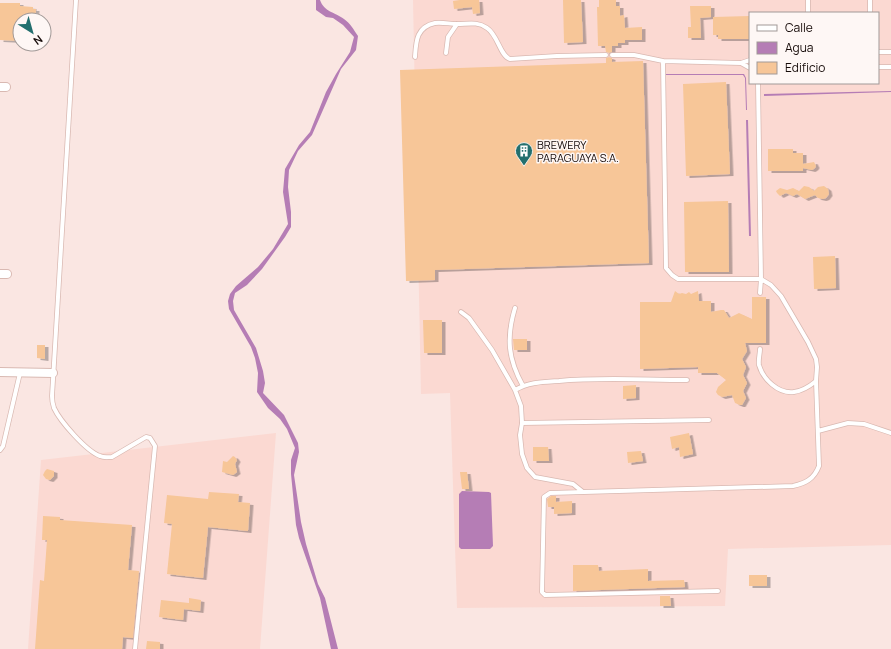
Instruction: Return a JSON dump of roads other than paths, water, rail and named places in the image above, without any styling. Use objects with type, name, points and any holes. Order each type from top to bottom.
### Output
[{"type":"street","points":[[0,372],[53,373]]},
{"type":"lane","points":[[76,0],[52,396],[54,407],[58,415],[76,437],[99,456],[106,458],[112,457],[146,437],[150,438],[155,446],[135,649]]},
{"type":"lane","points":[[808,0],[808,12]]},
{"type":"lane","points":[[870,0],[870,12]]},
{"type":"lane","points":[[415,57],[417,38],[422,31],[435,23],[475,23],[487,28],[494,34],[505,56],[510,59],[606,55]]},
{"type":"lane","points":[[446,54],[448,37],[457,24]]},
{"type":"lane","points":[[879,52],[891,52]]},
{"type":"lane","points":[[612,55],[634,55],[663,61],[742,63],[749,60]]},
{"type":"lane","points":[[663,61],[666,268],[678,279],[761,279],[771,285],[781,296],[808,342],[816,359],[819,466],[817,473],[805,483],[793,486],[550,493],[544,497],[542,592],[548,596],[718,592]]},
{"type":"lane","points":[[742,63],[749,67]]},
{"type":"lane","points":[[879,67],[891,67]]},
{"type":"lane","points":[[758,84],[760,293]]},
{"type":"lane","points":[[515,308],[510,324],[510,355],[515,372],[523,386]]},
{"type":"lane","points":[[462,312],[469,318],[492,350],[515,390],[521,406],[522,423],[520,435],[522,454],[530,473],[535,477],[546,480],[573,484],[583,492]]},
{"type":"lane","points":[[760,349],[759,364],[767,380],[774,386],[793,393],[816,381]]},
{"type":"lane","points":[[0,450],[3,446],[20,372]]},
{"type":"lane","points":[[515,390],[533,383],[583,379],[687,380]]},
{"type":"lane","points":[[522,423],[709,420]]},
{"type":"lane","points":[[818,431],[848,423],[864,424],[891,433]]},
{"type":"water","points":[[316,0],[320,0],[324,7],[341,17],[350,25],[358,36],[356,50],[341,69],[312,135],[298,151],[289,170],[288,187],[291,227],[262,269],[247,285],[235,293],[233,301],[234,310],[256,348],[265,383],[263,393],[284,415],[298,443],[299,452],[294,475],[301,522],[318,584],[325,598],[338,649],[331,649],[320,598],[299,538],[296,525],[291,474],[291,460],[295,448],[287,429],[280,419],[268,408],[257,392],[258,373],[255,358],[251,347],[229,309],[228,301],[230,294],[236,286],[258,267],[273,249],[288,224],[283,192],[285,169],[299,145],[310,132],[326,92],[350,52],[354,37],[343,25],[333,18],[326,17],[316,10]]},
{"type":"water","points":[[665,74],[744,74],[746,78],[747,110],[745,78],[743,75]]},
{"type":"water","points":[[891,92],[764,96],[764,94]]},
{"type":"water","points":[[746,120],[748,120],[751,236],[749,236]]},
{"type":"water","points":[[462,491],[491,493],[493,546],[490,549],[461,549],[459,547],[459,494]]},
{"type":"place","name":"BREWERY PARAGUAYA S.A.","points":[[524,166]]}]
